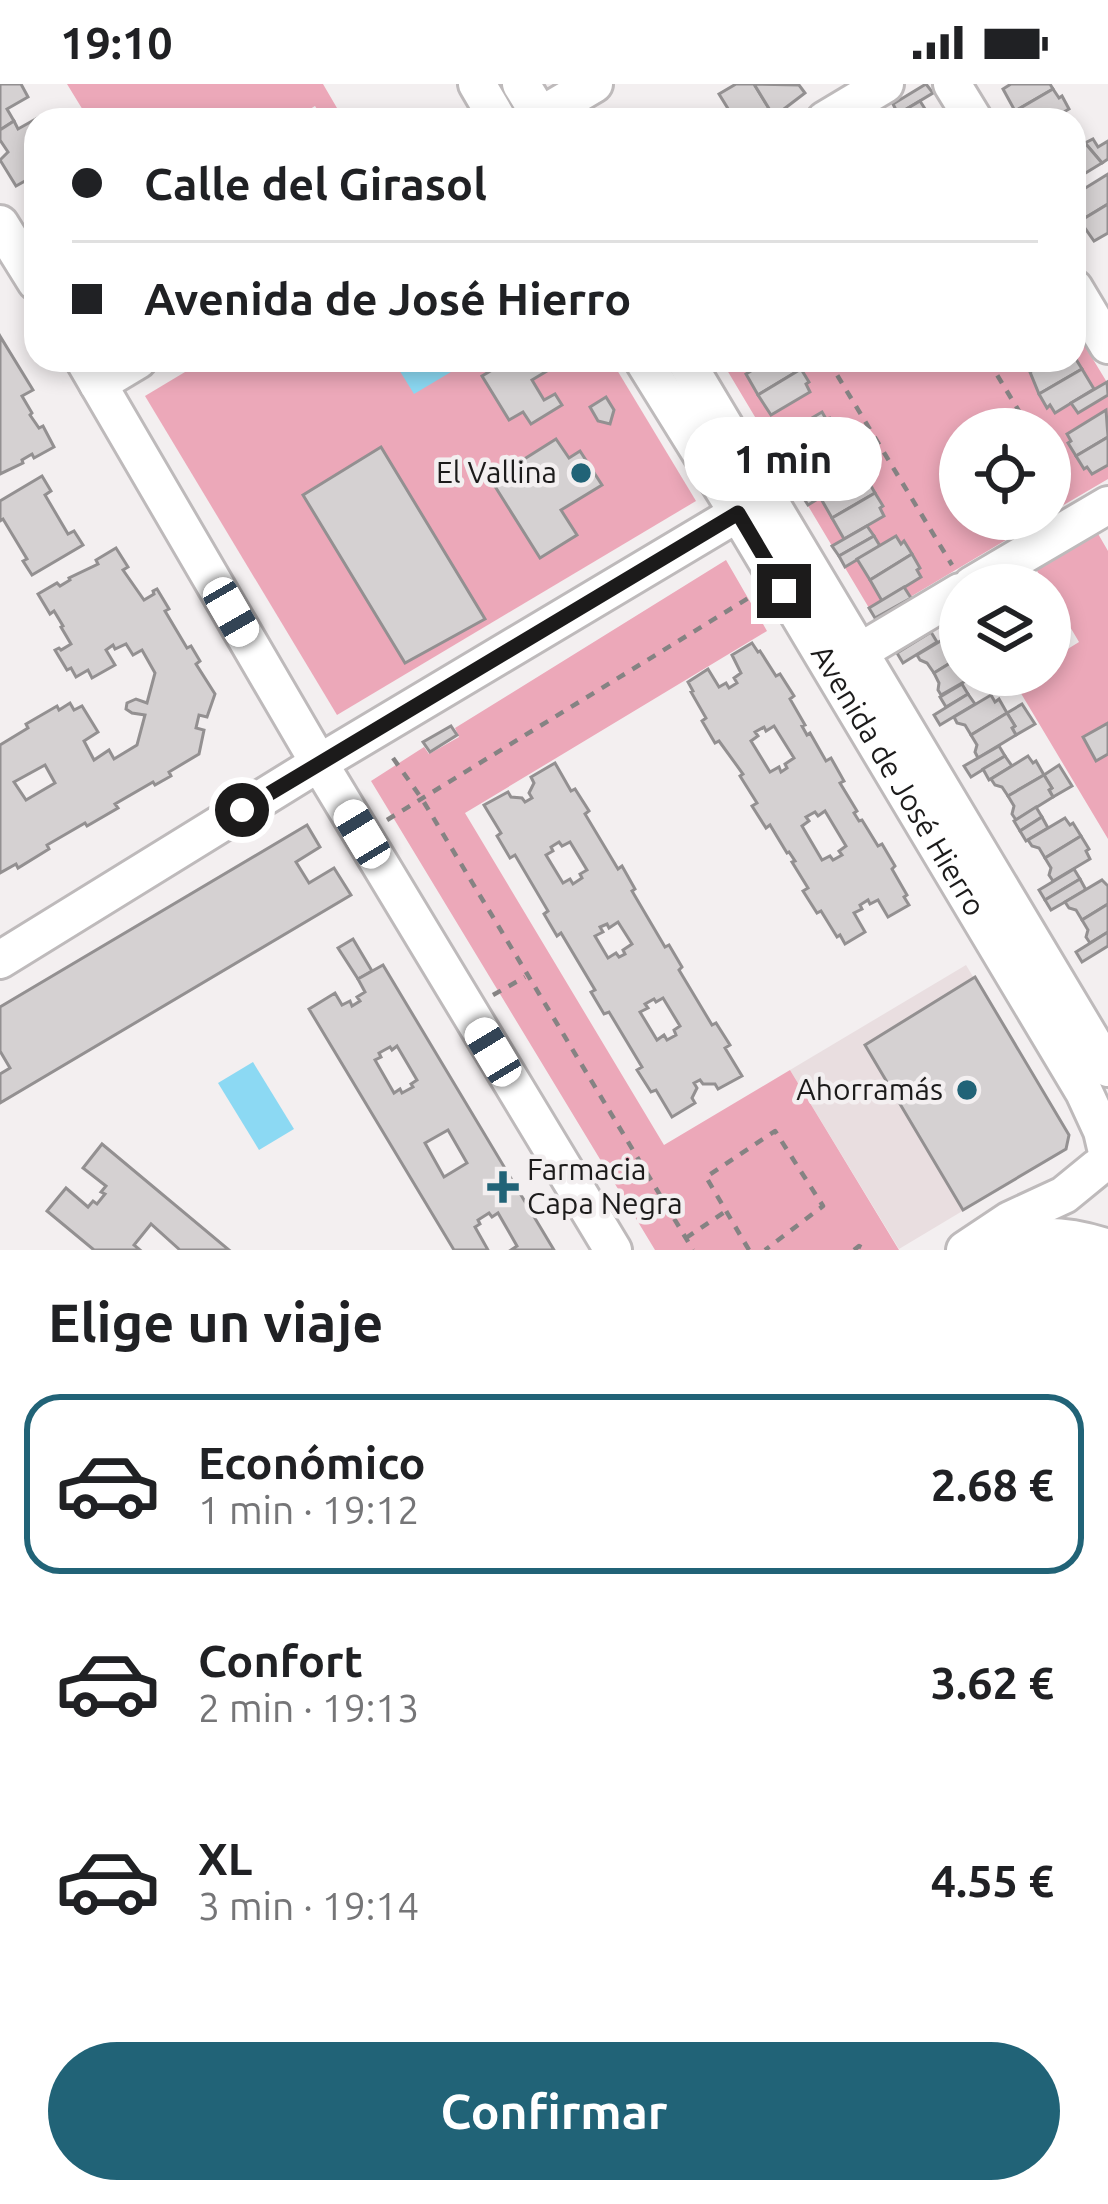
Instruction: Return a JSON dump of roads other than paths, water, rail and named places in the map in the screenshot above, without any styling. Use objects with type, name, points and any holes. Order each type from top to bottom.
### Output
[{"type":"street","points":[[557,108],[594,84]]},
{"type":"street","points":[[845,108],[885,84]]},
{"type":"street","points":[[0,224],[24,263]]},
{"type":"street","points":[[1086,308],[1108,345]]},
{"type":"street","points":[[91,372],[319,763],[613,1250]]},
{"type":"street","name":"Avenida de José Hierro","points":[[650,372],[1084,1092],[1102,1131],[1104,1154]]},
{"type":"street","name":"Avenida de José Hierro","points":[[692,372],[1108,1068]]},
{"type":"street","points":[[994,564],[1108,505]]},
{"type":"street","points":[[0,960],[738,513]]},
{"type":"street","points":[[861,651],[939,596]]},
{"type":"street","points":[[1104,1154],[1091,1196],[1108,1248]]},
{"type":"street","points":[[965,1250],[1010,1220],[1064,1195],[1104,1154]]},
{"type":"street","points":[[982,1250],[1018,1237],[1057,1236],[1108,1248]]},
{"type":"water","points":[[400,372],[451,372],[414,394]]},
{"type":"water","points":[[253,1062],[294,1129],[259,1150],[218,1083]]},
{"type":"place","name":"El Vallina","points":[[581,473]]},
{"type":"place","name":"Ahorramás","points":[[967,1090]]},
{"type":"place","name":"Farmacia Capa Negra","points":[[503,1187]]}]
